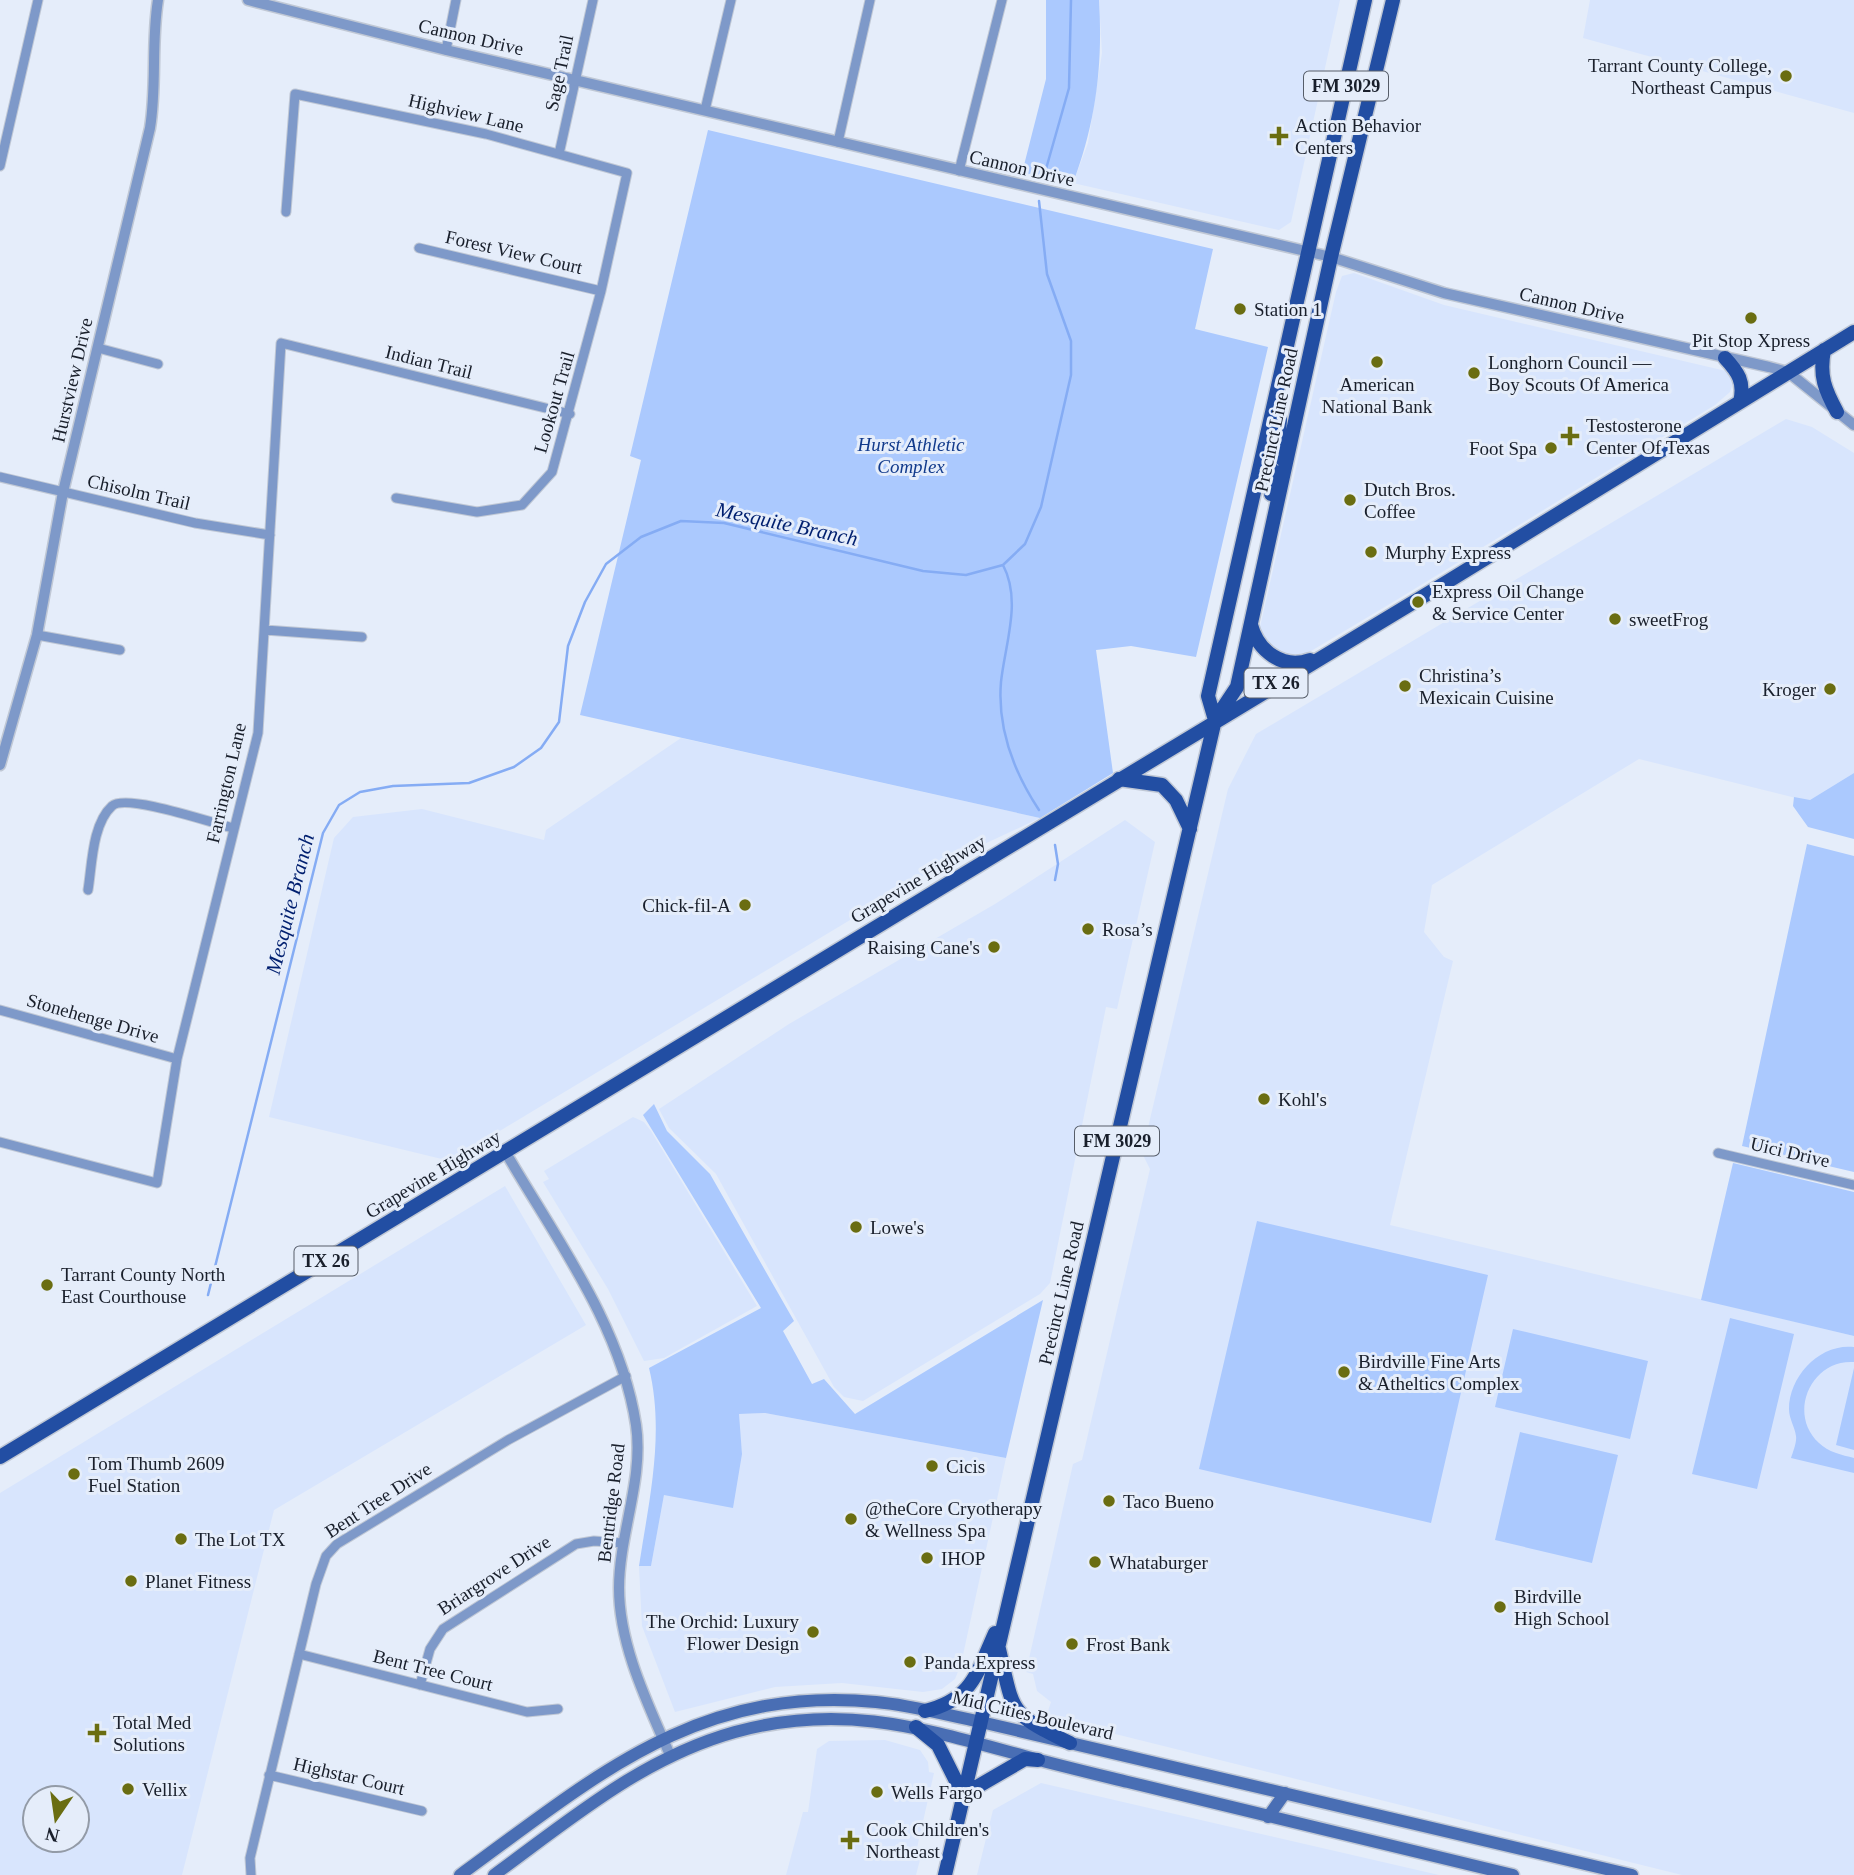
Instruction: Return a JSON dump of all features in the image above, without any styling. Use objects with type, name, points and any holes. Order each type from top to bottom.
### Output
[{"type":"main road","name":"Precinct Line Road","points":[[1215,720],[1208,696],[1365,0]]},
{"type":"main road","name":"Precinct Line Road","points":[[945,1875],[1215,720],[1237,687],[1331,257],[1393,0]]},
{"type":"main road","name":"Grapevine Highway","points":[[0,1457],[506,1153],[1854,332]]},
{"type":"main road","points":[[1824,350],[1821,370],[1823,382],[1837,412]]},
{"type":"main road","points":[[1725,358],[1739,374],[1743,387],[1740,402]]},
{"type":"main road","points":[[1274,410],[1280,420],[1277,455],[1286,462]]},
{"type":"main road","points":[[1263,457],[1273,471],[1269,514],[1271,532]]},
{"type":"main road","points":[[1251,625],[1263,650],[1285,662],[1305,662],[1325,654]]},
{"type":"main road","points":[[1119,779],[1162,785],[1170,791],[1190,829]]},
{"type":"main road","points":[[925,1711],[943,1707],[971,1686],[998,1625],[1004,1622]]},
{"type":"main road","points":[[999,1645],[1012,1704],[1023,1717],[1037,1727],[1070,1743]]},
{"type":"main road","points":[[810,1720],[831,1717],[856,1701]]},
{"type":"main road","name":"Mid Cities Boulevard","points":[[460,1875],[589,1779],[662,1738],[738,1711],[793,1703],[856,1701],[981,1722],[1632,1875]]},
{"type":"main road","name":"Mid Cities Boulevard","points":[[494,1875],[598,1798],[670,1755],[738,1731],[810,1720],[873,1720],[916,1727],[1038,1760],[1513,1875]]},
{"type":"main road","points":[[916,1727],[938,1745],[963,1795],[1024,1759],[1038,1760]]},
{"type":"main road","points":[[1268,1789],[1268,1817]]},
{"type":"main road","points":[[1268,1817],[1285,1793]]},
{"type":"main road","points":[[1577,1862],[1583,1875]]},
{"type":"street","points":[[0,166],[38,0]]},
{"type":"street","name":"Hurstview Drive","points":[[0,765],[37,635],[63,492],[152,117],[155,90],[152,48],[158,0]]},
{"type":"street","name":"Cannon Drive","points":[[248,0],[289,4],[446,50],[1331,257],[1444,293],[1788,372]]},
{"type":"street","points":[[446,50],[456,0]]},
{"type":"street","name":"Sage Trail","points":[[559,154],[593,0]]},
{"type":"street","points":[[705,110],[731,0]]},
{"type":"street","points":[[838,142],[870,0]]},
{"type":"street","points":[[959,171],[1002,0]]},
{"type":"street","name":"Highview Lane","points":[[286,212],[295,94],[486,134],[627,173]]},
{"type":"street","name":"Lookout Trail","points":[[396,498],[477,512],[522,505],[552,472],[570,414],[601,291],[627,173]]},
{"type":"street","name":"Forest View Court","points":[[419,248],[601,291]]},
{"type":"street","name":"Indian Trail","points":[[281,343],[570,414]]},
{"type":"street","name":"Farrington Lane","points":[[0,1142],[157,1183],[177,1059],[258,733],[281,343]]},
{"type":"street","points":[[97,348],[158,365]]},
{"type":"street","points":[[1788,372],[1854,425]]},
{"type":"street","name":"Chisolm Trail","points":[[0,477],[195,523],[270,535]]},
{"type":"street","points":[[265,630],[362,637]]},
{"type":"street","points":[[37,635],[120,650]]},
{"type":"street","points":[[88,890],[97,838],[104,817],[114,804],[122,801],[142,804],[233,828]]},
{"type":"street","name":"Stonehenge Drive","points":[[0,1010],[177,1059]]},
{"type":"street","name":"Bentridge Road","points":[[506,1153],[613,1339],[626,1376],[636,1427],[637,1452],[623,1543],[619,1589],[622,1623],[670,1755]]},
{"type":"street","name":"Uici Drive","points":[[1718,1153],[1854,1185]]},
{"type":"street","name":"Bent Tree Drive","points":[[251,1875],[250,1858],[269,1775],[326,1556],[337,1544],[508,1440],[626,1376]]},
{"type":"street","name":"Briargrove Drive","points":[[420,1685],[436,1638],[452,1621],[576,1544],[594,1541],[623,1543]]},
{"type":"street","name":"Bent Tree Court","points":[[299,1654],[527,1712],[558,1709]]},
{"type":"street","name":"Highstar Court","points":[[269,1775],[422,1811]]},
{"type":"shaded area","points":[[1099,0],[1340,0],[1291,222],[1279,230],[1073,183],[1088,143],[1102,53]]},
{"type":"shaded area","name":"Tarrant County College, Northeast Campus","points":[[1590,0],[1854,0],[1854,113],[1583,38]]},
{"type":"shaded area","points":[[1354,273],[1444,305],[1726,371],[1733,383],[1730,392],[1715,405],[1398,599],[1306,654],[1281,656],[1263,640],[1260,627],[1336,292],[1342,276]]},
{"type":"shaded area","name":"Birdville High School","points":[[1786,419],[1812,427],[1854,453],[1854,773],[1810,800],[1804,800],[1639,759],[1432,885],[1424,932],[1444,957],[1453,961],[1390,1225],[1854,1336],[1854,1875],[1682,1875],[1051,1718],[1048,1711],[1051,1702],[1037,1691],[1033,1674],[1026,1672],[1073,1464],[1082,1460],[1150,1169],[1142,1153],[1228,789],[1256,734]]},
{"type":"shaded area","points":[[681,738],[1040,818],[948,861],[450,1161],[269,1117],[334,838],[353,817],[422,809],[544,840],[546,830]]},
{"type":"shaded area","points":[[1125,820],[1155,842],[1117,1009],[1106,1007],[1050,1283],[1040,1294],[863,1401],[844,1397],[834,1387],[716,1174],[669,1128],[659,1109],[789,1024],[995,904]]},
{"type":"shaded area","points":[[633,1117],[644,1122],[651,1131],[757,1306],[664,1358],[644,1361],[608,1289],[543,1182],[549,1179],[544,1171]]},
{"type":"shaded area","points":[[505,1186],[586,1325],[274,1510],[182,1875],[0,1875],[0,1493]]},
{"type":"shaded area","points":[[765,1413],[1006,1458],[961,1664],[955,1679],[942,1689],[923,1692],[842,1683],[775,1687],[675,1712],[642,1626],[639,1566],[651,1566],[664,1495],[742,1454],[738,1414]]},
{"type":"shaded area","points":[[885,1740],[920,1750],[928,1762],[929,1772],[934,1773],[917,1848],[922,1852],[916,1875],[786,1875],[803,1812],[808,1812],[817,1749],[829,1741]]},
{"type":"shaded area","points":[[1041,1783],[1439,1875],[977,1875],[993,1810]]},
{"type":"green space","points":[[1046,0],[1099,0],[1100,47],[1096,93],[1087,138],[1073,183],[1022,173],[1046,79]]},
{"type":"green space","name":"Hurst Athletic Complex","points":[[708,130],[1213,249],[1195,329],[1268,347],[1196,657],[1131,646],[1096,650],[1113,773],[1040,818],[580,715],[641,460],[630,456]]},
{"type":"green space","points":[[1854,773],[1854,839],[1808,827],[1793,806],[1794,797],[1810,800]]},
{"type":"green space","points":[[1807,844],[1854,856],[1854,1172],[1742,1146]]},
{"type":"green space","points":[[654,1104],[667,1131],[710,1174],[794,1321],[783,1331],[812,1384],[824,1379],[855,1414],[1043,1300],[1006,1458],[765,1413],[739,1414],[742,1454],[733,1508],[664,1495],[651,1566],[639,1566],[656,1442],[654,1393],[649,1368],[761,1308],[643,1115]]},
{"type":"green space","points":[[1733,1163],[1854,1192],[1854,1336],[1701,1300]]},
{"type":"green space","name":"Birdville Fine Arts & Atheltics Complex","points":[[1257,1221],[1488,1275],[1431,1523],[1199,1469]]},
{"type":"green space","points":[[1730,1318],[1794,1334],[1757,1489],[1692,1474]]},
{"type":"green space","points":[[1513,1329],[1648,1361],[1630,1439],[1495,1407]]},
{"type":"green space","points":[[1841,1347],[1854,1347],[1854,1362],[1839,1363],[1826,1369],[1808,1390],[1805,1418],[1819,1443],[1835,1453],[1854,1458],[1854,1473],[1791,1458],[1796,1438],[1789,1413],[1794,1385],[1818,1356]]},
{"type":"green space","points":[[1854,1368],[1854,1450],[1836,1445]]},
{"type":"green space","points":[[1520,1432],[1618,1455],[1592,1563],[1495,1540]]},
{"type":"waterway","name":"Mesquite Branch","points":[[1044,176],[1069,88],[1071,0]]},
{"type":"waterway","name":"Mesquite Branch","points":[[208,1295],[323,833],[339,805],[360,792],[393,786],[469,783],[514,767],[541,748],[559,722],[568,646],[585,602],[606,564],[641,537],[681,521],[724,523],[923,571],[966,575],[1003,565],[1025,544],[1041,507],[1071,375],[1071,341],[1047,274],[1039,201]]},
{"type":"waterway","points":[[1003,565],[1009,579],[1012,608],[1001,682],[1002,716],[1015,765],[1039,810]]},
{"type":"waterway","points":[[1055,845],[1058,864],[1055,880]]},
{"type":"place","name":"Tarrant County College, Northeast Campus","points":[[1786,76]]},
{"type":"place","name":"Action Behavior Centers","points":[[1279,136]]},
{"type":"place","name":"Station 1","points":[[1240,309]]},
{"type":"place","name":"Pit Stop Xpress","points":[[1751,318]]},
{"type":"place","name":"American National Bank","points":[[1377,362]]},
{"type":"place","name":"Longhorn Council — Boy Scouts Of America","points":[[1474,373]]},
{"type":"place","name":"Testosterone Center Of Texas","points":[[1570,436]]},
{"type":"place","name":"Foot Spa","points":[[1551,448]]},
{"type":"place","name":"Dutch Bros. Coffee","points":[[1350,500]]},
{"type":"place","name":"Murphy Express","points":[[1371,552]]},
{"type":"place","name":"Express Oil Change & Service Center","points":[[1418,602]]},
{"type":"place","name":"sweetFrog","points":[[1615,619]]},
{"type":"place","name":"Christina’s Mexicain Cuisine","points":[[1405,686]]},
{"type":"place","name":"Kroger","points":[[1830,689]]},
{"type":"place","name":"Chick-fil-A","points":[[745,905]]},
{"type":"place","name":"Rosa’s","points":[[1088,929]]},
{"type":"place","name":"Raising Cane's","points":[[994,947]]},
{"type":"place","name":"Kohl's","points":[[1264,1099]]},
{"type":"place","name":"Lowe's","points":[[856,1227]]},
{"type":"place","name":"Tarrant County North East Courthouse","points":[[47,1285]]},
{"type":"place","name":"Birdville Fine Arts & Atheltics Complex","points":[[1344,1372]]},
{"type":"place","name":"Cicis","points":[[932,1466]]},
{"type":"place","name":"Tom Thumb 2609 Fuel Station","points":[[74,1474]]},
{"type":"place","name":"Taco Bueno","points":[[1109,1501]]},
{"type":"place","name":"@theCore Cryotherapy & Wellness Spa","points":[[851,1519]]},
{"type":"place","name":"The Lot TX","points":[[181,1539]]},
{"type":"place","name":"IHOP","points":[[927,1558]]},
{"type":"place","name":"Whataburger","points":[[1095,1562]]},
{"type":"place","name":"Planet Fitness","points":[[131,1581]]},
{"type":"place","name":"Birdville High School","points":[[1500,1607]]},
{"type":"place","name":"The Orchid: Luxury Flower Design","points":[[813,1632]]},
{"type":"place","name":"Frost Bank","points":[[1072,1644]]},
{"type":"place","name":"Panda Express","points":[[910,1662]]},
{"type":"place","name":"Total Med Solutions","points":[[97,1733]]},
{"type":"place","name":"Vellix","points":[[128,1789]]},
{"type":"place","name":"Wells Fargo","points":[[877,1792]]},
{"type":"place","name":"Cook Children's Northeast","points":[[850,1840]]}]
